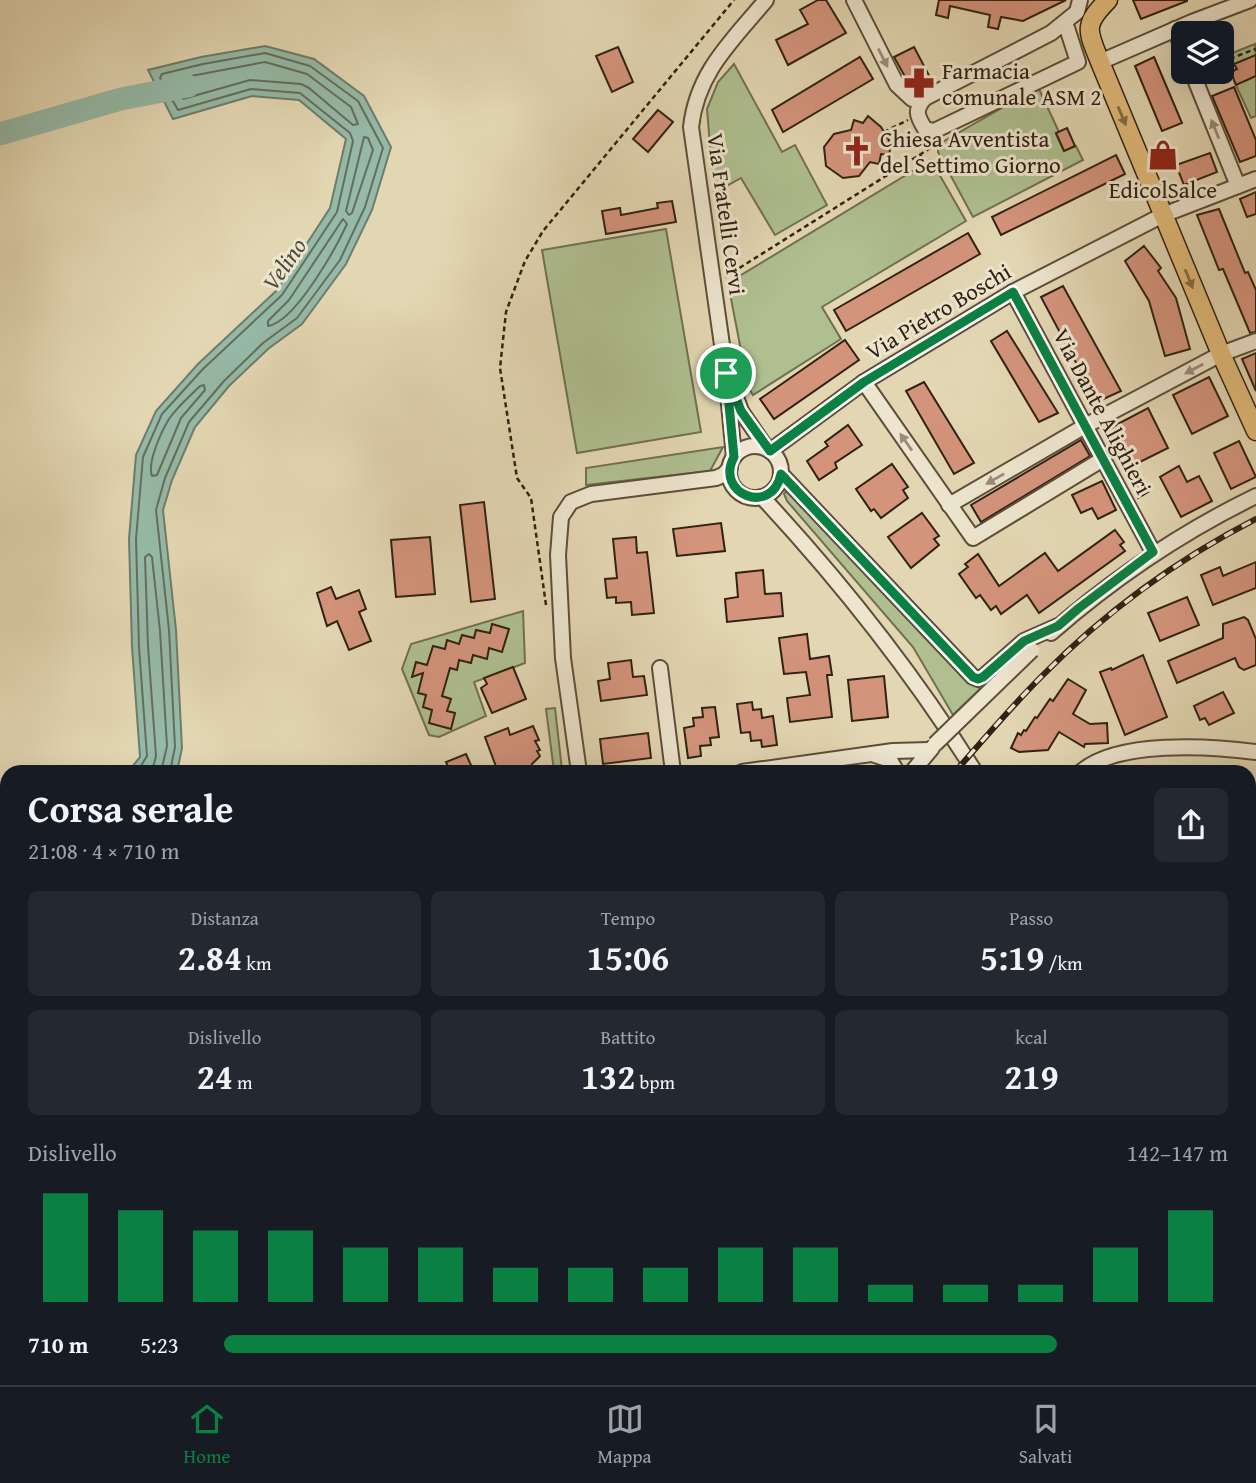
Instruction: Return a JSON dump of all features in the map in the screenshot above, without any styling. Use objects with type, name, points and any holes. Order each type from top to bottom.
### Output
[{"type":"main road","points":[[1108,0],[1091,20],[1088,30],[1221,355],[1256,431]]},
{"type":"street","name":"Via Fratelli Cervi","points":[[732,463],[726,373],[691,127],[702,82],[711,66],[766,0]]},
{"type":"street","points":[[855,0],[897,85],[912,99],[925,98]]},
{"type":"street","points":[[1051,33],[1077,12],[1080,0]]},
{"type":"street","points":[[1196,21],[1250,0]]},
{"type":"street","points":[[1067,28],[1079,62],[934,131],[925,129],[917,116],[918,106],[925,98],[1051,33],[1067,28],[1079,26],[1088,30]]},
{"type":"street","points":[[1100,62],[1171,31]]},
{"type":"street","points":[[1197,84],[1238,186]]},
{"type":"street","name":"Via Pietro Boschi","points":[[768,450],[864,382],[1013,292],[1163,215],[1256,179]]},
{"type":"street","name":"Via Dante Alighieri","points":[[1013,292],[1153,552]]},
{"type":"street","points":[[949,505],[1085,426],[1221,355],[1256,341]]},
{"type":"street","name":"Via Fratelli Cervi","points":[[726,373],[741,411],[768,450]]},
{"type":"street","points":[[864,382],[973,538],[1103,458]]},
{"type":"street","points":[[578,765],[563,657],[558,555],[561,517],[571,502],[592,494],[716,478],[723,475],[747,448],[755,446],[768,450],[776,457],[781,474],[973,677],[983,677],[1024,641],[1058,626]]},
{"type":"street","points":[[732,463],[733,484],[745,496],[762,497],[775,488],[781,474]]},
{"type":"street","points":[[918,765],[932,747],[1079,608],[1153,552],[1209,519],[1256,496]]},
{"type":"street","points":[[762,497],[805,544],[901,661],[970,765]]},
{"type":"street","points":[[660,668],[672,765]]},
{"type":"street","points":[[796,765],[932,747]]},
{"type":"street","points":[[1090,765],[1100,758],[1152,749],[1195,747],[1256,752]]},
{"type":"street","points":[[874,755],[890,760],[893,765]]},
{"type":"path","points":[[546,605],[531,498],[517,478],[500,368],[506,312],[525,261],[543,230],[734,0]]},
{"type":"path","points":[[1234,57],[1255,49],[1256,51]]},
{"type":"path","points":[[1243,54],[1245,59]]},
{"type":"path","points":[[884,132],[917,116]]},
{"type":"path","points":[[713,284],[932,147]]},
{"type":"path","points":[[920,155],[925,163]]},
{"type":"shaded area","points":[[1255,44],[1256,55],[1235,64],[1237,69],[1234,70],[1234,52]]},
{"type":"shaded area","points":[[734,64],[782,152],[795,145],[827,205],[775,235],[741,178],[714,193],[707,109],[718,82]]},
{"type":"shaded area","points":[[1256,76],[1256,116],[1251,118],[1234,81],[1243,77],[1245,81]]},
{"type":"shaded area","points":[[1038,87],[1059,132],[1056,134],[1064,151],[1076,146],[1083,160],[973,217],[938,152],[939,144]]},
{"type":"shaded area","points":[[931,160],[966,221],[822,307],[841,339],[753,395],[748,387],[728,283]]},
{"type":"shaded area","points":[[666,229],[701,432],[577,453],[542,250]]},
{"type":"shaded area","points":[[723,447],[710,471],[586,485],[586,468]]},
{"type":"shaded area","points":[[790,487],[980,689],[953,715],[913,647],[787,501],[784,494]]},
{"type":"shaded area","points":[[523,611],[525,663],[474,682],[486,716],[439,737],[429,735],[402,669],[411,644]]},
{"type":"shaded area","points":[[555,708],[561,765],[553,765],[546,709]]},
{"type":"water","points":[[265,46],[314,59],[364,96],[391,147],[372,210],[346,264],[302,324],[268,349],[229,386],[195,427],[172,480],[163,510],[176,630],[182,748],[178,765],[134,765],[140,757],[132,647],[129,539],[136,455],[156,411],[198,364],[276,291],[330,208],[346,139],[299,100],[252,96],[173,119],[148,70]]},
{"type":"building","points":[[818,0],[826,0],[846,33],[788,65],[776,40],[808,24],[800,10]]},
{"type":"building","points":[[939,0],[1066,0],[1023,21],[1001,17],[998,29],[988,27],[990,15],[950,6],[948,18],[936,15]]},
{"type":"building","points":[[1133,0],[1187,0],[1187,1],[1141,19]]},
{"type":"building","points":[[618,47],[633,82],[612,92],[596,56]]},
{"type":"building","points":[[914,47],[933,83],[922,89],[915,89],[908,82],[894,57]]},
{"type":"building","points":[[1256,55],[1256,76],[1236,85],[1234,70],[1237,69],[1234,64]]},
{"type":"building","points":[[860,57],[873,79],[783,132],[772,110]]},
{"type":"building","points":[[1154,57],[1182,123],[1162,131],[1135,66]]},
{"type":"building","points":[[1234,87],[1256,140],[1256,156],[1240,162],[1212,96]]},
{"type":"building","points":[[658,110],[673,122],[648,152],[633,139]]},
{"type":"building","name":"Chiesa Avventista del Settimo Giorno","points":[[868,116],[881,127],[889,140],[890,155],[881,154],[879,164],[870,162],[859,176],[843,178],[826,166],[824,147],[834,134],[851,130],[854,120],[863,123]]},
{"type":"building","points":[[1067,128],[1075,146],[1064,151],[1056,133]]},
{"type":"building","name":"EdicolSalce","points":[[1165,147],[1171,159],[1160,163],[1155,151]]},
{"type":"building","points":[[1210,153],[1217,172],[1184,185],[1176,165]]},
{"type":"building","points":[[1116,155],[1125,174],[1001,235],[992,217]]},
{"type":"building","points":[[1256,192],[1256,214],[1247,217],[1240,199]]},
{"type":"building","points":[[672,201],[676,222],[606,234],[602,211],[620,208],[621,215],[658,208],[657,203]]},
{"type":"building","points":[[1219,209],[1245,273],[1248,272],[1256,290],[1256,332],[1250,333],[1223,269],[1219,270],[1197,215]]},
{"type":"building","points":[[968,233],[980,254],[846,331],[834,310]]},
{"type":"building","points":[[1144,246],[1161,268],[1158,271],[1176,298],[1190,349],[1165,356],[1149,301],[1125,261]]},
{"type":"building","points":[[1063,286],[1121,391],[1097,402],[1041,297]]},
{"type":"building","points":[[1007,331],[1058,413],[1039,422],[991,341]]},
{"type":"building","points":[[845,340],[859,360],[774,419],[760,399]]},
{"type":"building","points":[[1256,353],[1256,391],[1242,359]]},
{"type":"building","points":[[1209,377],[1228,416],[1192,434],[1173,395]]},
{"type":"building","points":[[924,382],[974,463],[954,474],[906,391]]},
{"type":"building","points":[[1148,408],[1168,448],[1132,466],[1112,427]]},
{"type":"building","points":[[848,425],[862,445],[835,463],[837,468],[819,480],[807,461],[828,446],[825,442]]},
{"type":"building","points":[[1081,440],[1090,456],[981,522],[971,505]]},
{"type":"building","points":[[1239,441],[1256,477],[1231,489],[1214,453]]},
{"type":"building","points":[[892,464],[908,487],[903,490],[908,498],[881,518],[874,509],[871,511],[856,489]]},
{"type":"building","points":[[1179,466],[1187,482],[1199,476],[1212,501],[1181,517],[1160,477]]},
{"type":"building","points":[[1102,481],[1116,510],[1098,519],[1092,508],[1081,513],[1072,495]]},
{"type":"building","points":[[1143,483],[1148,492],[1138,498],[1133,488]]},
{"type":"building","points":[[484,502],[495,599],[471,602],[460,505]]},
{"type":"building","points":[[922,513],[939,536],[934,539],[939,545],[911,568],[888,537]]},
{"type":"building","points":[[721,523],[725,551],[677,556],[673,529]]},
{"type":"building","points":[[1115,530],[1124,542],[1120,545],[1125,551],[1039,613],[1027,595],[1001,614],[996,606],[991,610],[980,595],[976,598],[959,574],[968,567],[965,564],[978,554],[999,586],[1045,553],[1058,571]]},
{"type":"building","points":[[430,537],[435,594],[396,597],[391,540]]},
{"type":"building","points":[[636,537],[637,553],[647,552],[654,613],[632,615],[631,602],[616,603],[616,597],[607,598],[605,579],[617,578],[613,539]]},
{"type":"building","points":[[1256,562],[1256,588],[1213,605],[1201,575],[1220,567],[1223,576]]},
{"type":"building","points":[[763,570],[765,594],[781,593],[783,616],[727,622],[725,599],[738,597],[736,573]]},
{"type":"building","points":[[331,587],[336,599],[359,590],[366,609],[359,612],[371,641],[349,650],[337,621],[327,626],[317,593]]},
{"type":"building","points":[[1187,597],[1199,625],[1160,641],[1148,613]]},
{"type":"building","points":[[1244,617],[1256,639],[1256,665],[1244,670],[1239,667],[1235,658],[1177,683],[1168,661],[1223,638],[1223,624]]},
{"type":"building","points":[[492,624],[509,629],[502,652],[489,648],[487,659],[473,655],[471,663],[459,660],[457,670],[450,668],[442,696],[451,699],[447,711],[455,713],[451,729],[429,723],[432,710],[423,707],[426,695],[418,693],[423,673],[412,677],[416,662],[427,665],[433,646],[445,649],[447,640],[459,644],[462,635],[474,638],[476,630],[490,633]]},
{"type":"building","points":[[807,634],[810,659],[829,656],[832,675],[827,675],[832,717],[790,722],[787,698],[810,695],[806,672],[784,674],[779,638]]},
{"type":"building","points":[[1143,655],[1167,717],[1125,735],[1100,672],[1111,668],[1112,670]]},
{"type":"building","points":[[631,660],[633,677],[644,676],[647,695],[601,701],[598,681],[610,679],[608,663]]},
{"type":"building","points":[[513,667],[526,699],[492,713],[481,688],[487,684],[484,678]]},
{"type":"building","points":[[884,676],[888,717],[852,721],[848,680]]},
{"type":"building","points":[[1068,679],[1086,690],[1073,714],[1090,724],[1107,723],[1108,743],[1085,744],[1084,747],[1059,732],[1048,750],[1019,752],[1011,748],[1018,733],[1021,735],[1026,731],[1050,699],[1053,701]]},
{"type":"building","points":[[1223,692],[1234,713],[1209,725],[1205,718],[1200,720],[1194,706]]},
{"type":"building","points":[[752,702],[753,710],[761,709],[762,718],[773,716],[777,745],[762,747],[761,740],[751,741],[750,732],[741,733],[737,704]]},
{"type":"building","points":[[715,707],[719,737],[710,738],[711,745],[700,746],[701,756],[688,758],[684,728],[694,726],[693,718],[703,717],[702,708]]},
{"type":"building","points":[[533,726],[539,740],[535,741],[540,756],[532,765],[495,765],[485,737],[508,728],[510,735]]},
{"type":"building","points":[[648,733],[651,758],[603,764],[600,739]]},
{"type":"building","points":[[466,754],[471,765],[447,765],[446,762]]},
{"type":"waterway","name":"Velino","points":[[0,134],[121,99],[188,86]]},
{"type":"railway","points":[[961,765],[1030,688],[1090,631],[1170,570],[1256,519]]},
{"type":"place","name":"Farmacia comunale ASM 2","points":[[919,83]]},
{"type":"place","name":"Chiesa Avventista del Settimo Giorno","points":[[857,151]]},
{"type":"place","name":"EdicolSalce","points":[[1163,155]]},
{"type":"route","points":[[1013,292],[1153,552],[1058,626],[1024,641],[983,677],[973,677],[781,474],[775,488],[762,497],[745,496],[738,491],[730,477],[734,457],[726,373],[741,411],[770,451],[864,382],[1013,292]]}]
